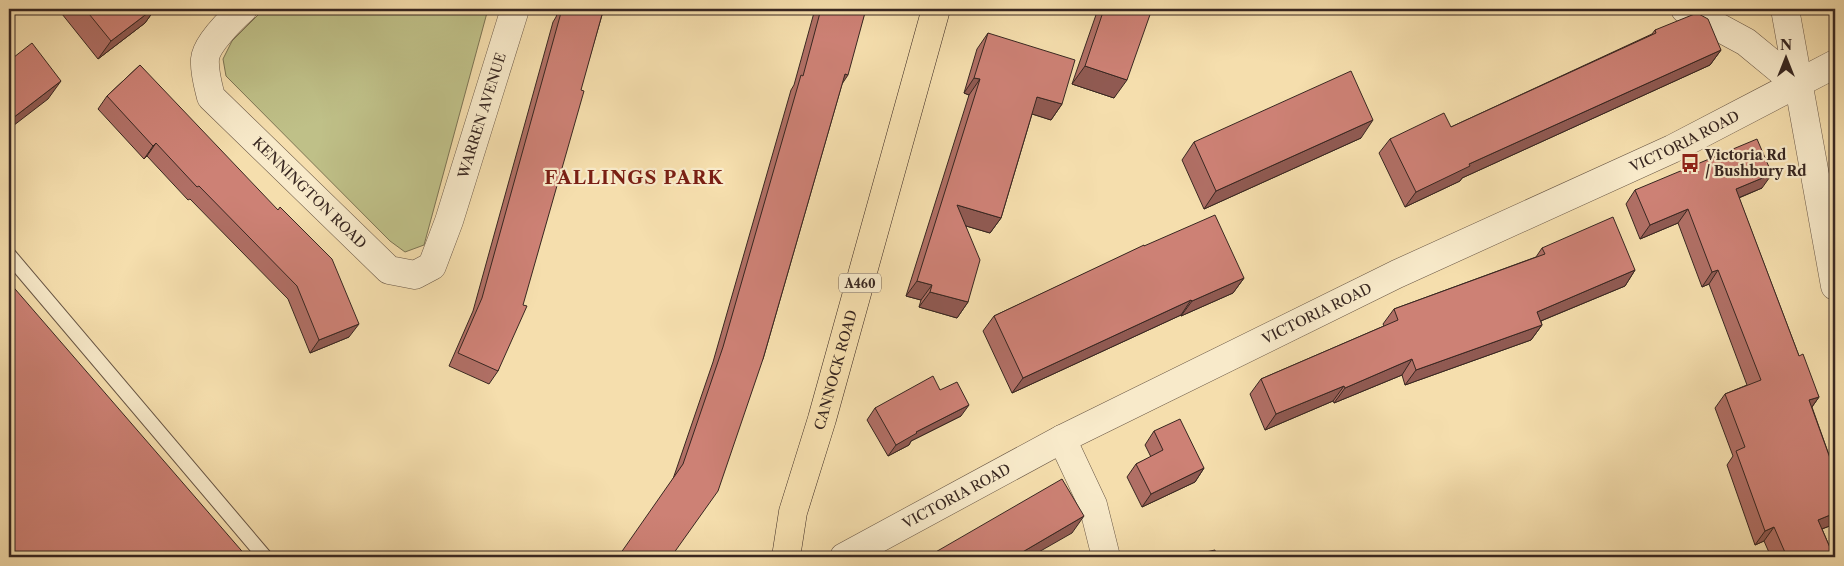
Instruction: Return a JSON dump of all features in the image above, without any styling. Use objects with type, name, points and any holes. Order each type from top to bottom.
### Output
[{"type":"highway","name":"CANNOCK ROAD","points":[[786,557],[794,512],[822,419],[936,9]]},
{"type":"street","name":"KENNINGTON ROAD","points":[[243,9],[218,35],[205,56],[205,76],[211,97],[389,270],[415,276],[432,266],[449,221]]},
{"type":"street","name":"WARREN AVENUE","points":[[449,221],[515,9]]},
{"type":"street","points":[[1685,9],[1746,42],[1797,84]]},
{"type":"street","points":[[1785,9],[1797,84],[1835,286]]},
{"type":"street","name":"VICTORIA ROAD","points":[[844,557],[1062,439],[1397,274],[1672,149],[1835,64]]},
{"type":"street","points":[[1062,439],[1093,505],[1106,557]]},
{"type":"lane","points":[[9,256],[265,557]]},
{"type":"green space","points":[[264,9],[488,9],[424,245],[405,252],[390,241],[226,76],[223,59],[232,41]]},
{"type":"building","points":[[85,9],[153,9],[111,41]]},
{"type":"building","points":[[562,9],[605,9],[581,90],[584,91],[523,305],[527,306],[498,371],[458,353],[482,298]]},
{"type":"building","points":[[821,9],[866,9],[848,75],[845,74],[763,359],[718,491],[671,557],[618,557],[683,464],[723,347]]},
{"type":"building","points":[[1104,9],[1152,9],[1127,80],[1085,66]]},
{"type":"building","points":[[1697,13],[1708,19],[1721,50],[1469,164],[1470,166],[1416,192],[1390,139],[1444,113],[1451,127],[1656,33],[1655,30]]},
{"type":"building","points":[[988,33],[1075,60],[1062,104],[1037,97],[1001,218],[957,205],[980,260],[968,302],[930,292],[932,285],[917,281],[980,79],[974,78]]},
{"type":"building","points":[[32,43],[61,81],[9,121],[9,61]]},
{"type":"building","points":[[140,65],[278,210],[280,207],[332,259],[359,324],[319,340],[297,286],[199,186],[197,187],[156,143],[153,146],[107,96]]},
{"type":"building","points":[[1351,71],[1373,120],[1216,191],[1194,142]]},
{"type":"building","points":[[1757,139],[1772,174],[1736,189],[1799,356],[1803,354],[1819,397],[1809,400],[1835,472],[1835,513],[1818,520],[1834,557],[1787,557],[1774,527],[1765,531],[1736,451],[1745,447],[1725,394],[1761,380],[1718,270],[1712,272],[1688,209],[1650,225],[1635,190]]},
{"type":"building","points":[[1215,215],[1244,278],[1191,300],[1023,378],[994,316],[1144,245]]},
{"type":"building","points":[[1613,217],[1635,270],[1537,312],[1542,325],[1416,370],[1412,359],[1345,388],[1344,386],[1276,414],[1261,379],[1398,320],[1394,309],[1545,254],[1542,248]]},
{"type":"building","points":[[9,282],[247,557],[9,557]]},
{"type":"building","points":[[933,376],[940,390],[957,382],[969,405],[916,432],[896,445],[875,408]]},
{"type":"building","points":[[1180,419],[1204,468],[1151,494],[1136,464],[1163,450],[1154,431]]},
{"type":"building","points":[[1062,479],[1084,516],[1014,557],[927,557]]},
{"type":"building","points":[[1215,550],[1216,557],[1183,557]]},
{"type":"building","points":[[1525,553],[1526,557],[1509,557]]},
{"type":"place","name":"Victoria Rd / Bushbury Rd","points":[[1690,163]]},
{"type":"district","name":"FALLINGS PARK","points":[[634,177]]}]
